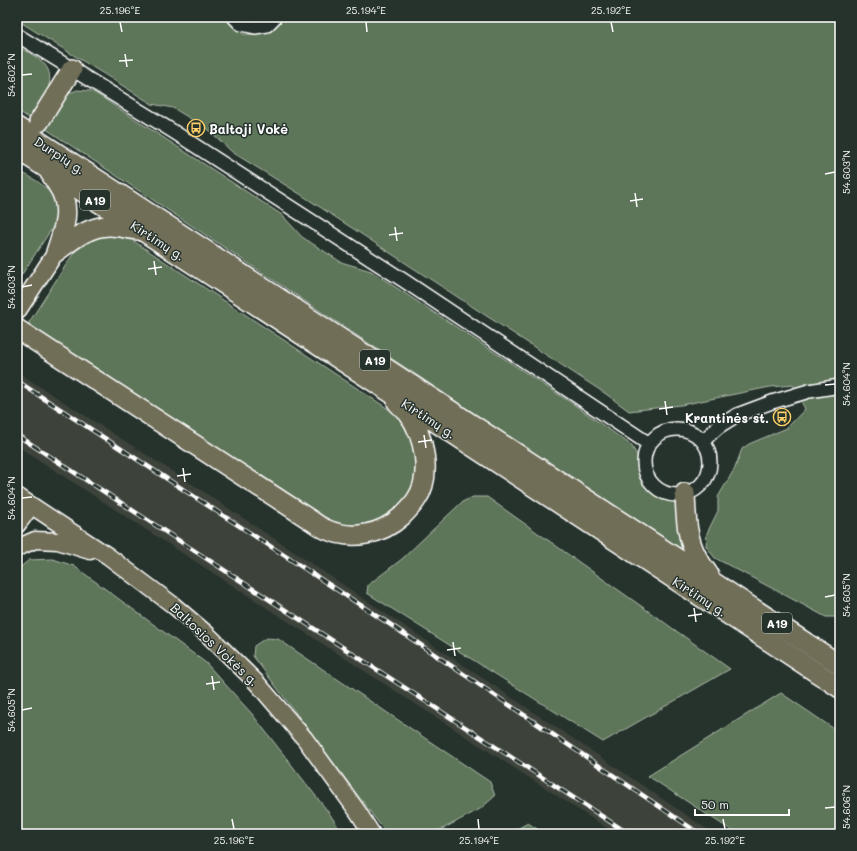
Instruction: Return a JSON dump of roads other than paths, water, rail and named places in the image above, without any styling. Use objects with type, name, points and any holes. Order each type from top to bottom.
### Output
[{"type":"highway","points":[[39,122],[72,69]]},
{"type":"highway","name":"Durpių g.","points":[[17,127],[102,183]]},
{"type":"highway","name":"Kirtimų g.","points":[[17,149],[840,688]]},
{"type":"highway","points":[[47,169],[60,190],[66,216],[56,252]]},
{"type":"highway","name":"Kirtimų g.","points":[[102,183],[840,665]]},
{"type":"highway","points":[[56,252],[80,234],[99,227],[109,226],[144,231]]},
{"type":"highway","points":[[17,330],[312,521],[326,529],[342,534],[372,534],[384,529],[396,522],[408,510],[417,499],[422,488],[425,475],[425,459],[417,430],[408,414],[382,387]]},
{"type":"highway","points":[[685,494],[686,519],[692,545],[697,557],[713,581]]},
{"type":"main road","points":[[17,312],[56,252]]},
{"type":"main road","name":"Baltosios Vokės g.","points":[[17,496],[108,556],[173,605],[207,634],[258,683],[305,739],[358,812],[372,834]]},
{"type":"main road","points":[[17,525],[31,506]]},
{"type":"main road","points":[[17,548],[35,540],[58,541],[108,556]]},
{"type":"street","points":[[234,17],[241,24],[255,27],[271,21]]},
{"type":"street","points":[[17,35],[184,138],[397,275],[649,444]]},
{"type":"street","points":[[703,441],[718,427],[737,415],[772,402],[809,392],[840,386]]},
{"type":"street","points":[[675,429],[687,430],[703,441],[709,452],[710,466],[706,478],[694,490],[685,494],[670,494],[658,489],[650,480],[645,469],[644,456],[649,444],[658,434],[675,429]]},
{"type":"railway","points":[[17,381],[391,625],[700,834]]},
{"type":"railway","points":[[17,435],[629,834]]},
{"type":"place","name":"Baltoji Vokė","points":[[196,128]]},
{"type":"place","name":"Krantinės st.","points":[[782,417]]}]
